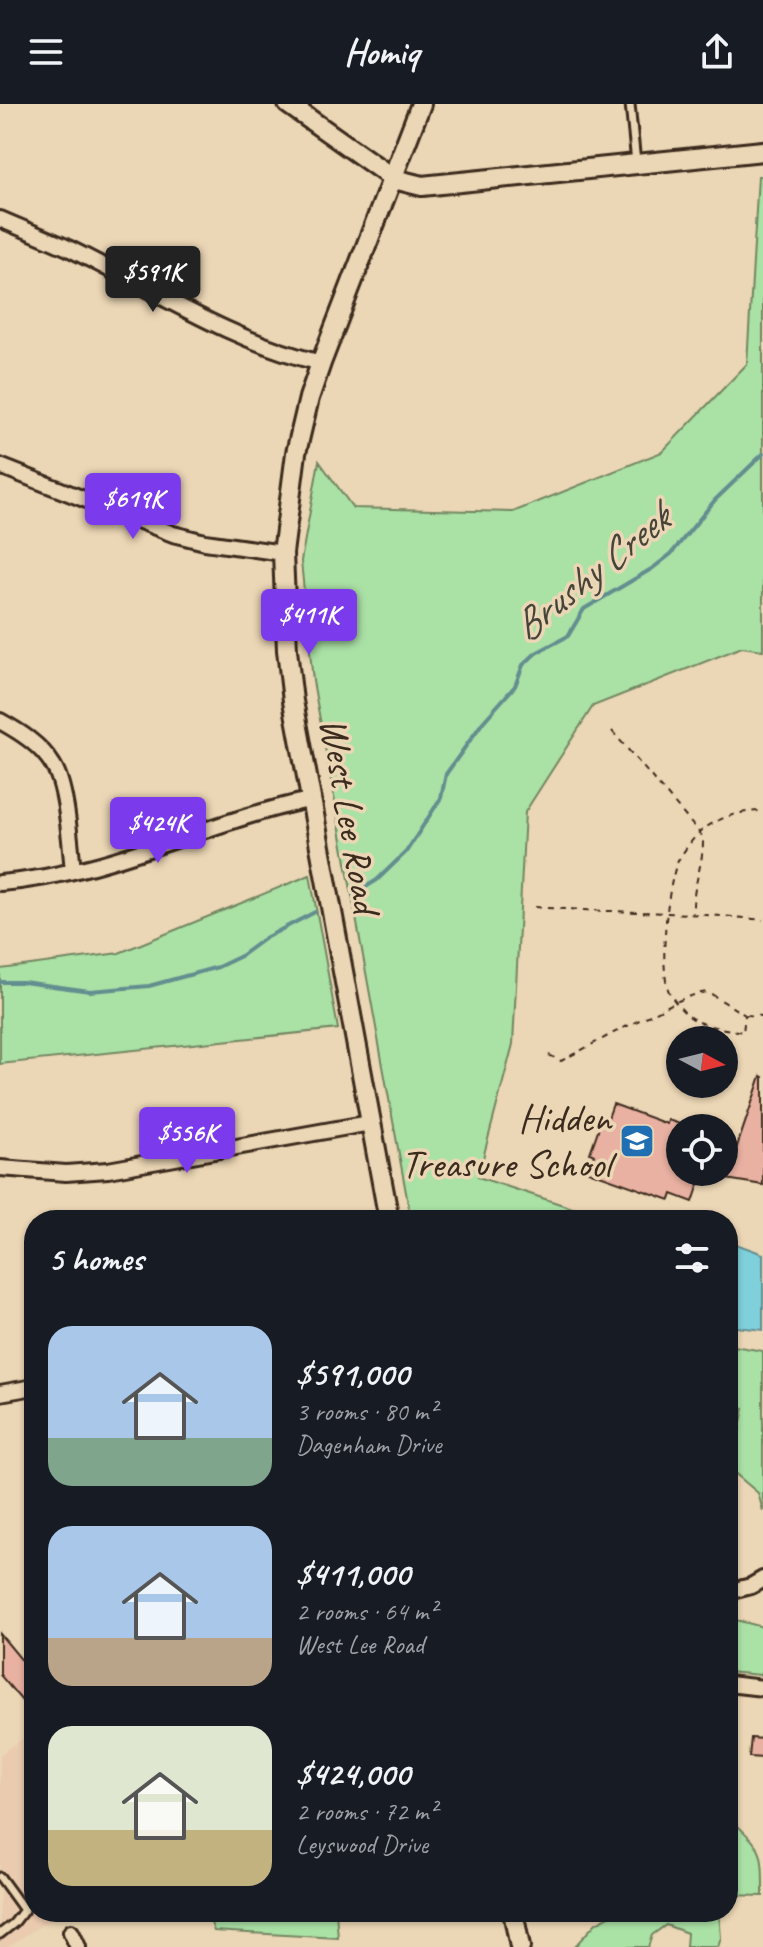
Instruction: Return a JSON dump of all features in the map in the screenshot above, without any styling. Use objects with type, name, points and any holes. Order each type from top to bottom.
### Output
[{"type":"street","points":[[288,104],[394,179],[422,186],[763,151]]},
{"type":"street","name":"West Lee Road","points":[[387,1210],[309,800],[287,650],[283,553],[296,453],[309,398],[421,104]]},
{"type":"street","points":[[0,219],[67,248],[236,335],[291,356],[321,363]]},
{"type":"street","points":[[0,466],[173,534],[205,542],[283,553]]},
{"type":"street","points":[[0,721],[28,739],[56,769],[62,788],[73,870]]},
{"type":"street","points":[[0,883],[107,862],[273,807],[309,800]]},
{"type":"street","points":[[0,1168],[66,1173],[108,1170],[370,1123]]},
{"type":"street","points":[[0,1393],[24,1389]]},
{"type":"street","points":[[738,1589],[763,1579]]},
{"type":"street","points":[[738,1685],[763,1688]]},
{"type":"street","points":[[515,1922],[520,1947]]},
{"type":"street","points":[[71,1932],[78,1947]]},
{"type":"lane","points":[[630,104],[637,165]]},
{"type":"lane","points":[[0,1877],[24,1910],[0,1934]]},
{"type":"path","points":[[612,731],[703,837],[704,855],[692,894],[694,914]]},
{"type":"path","points":[[745,1015],[743,1032],[691,1018],[676,1002],[666,983],[667,915],[678,861],[699,833],[723,817],[763,811]]},
{"type":"path","points":[[535,907],[763,920]]},
{"type":"path","points":[[549,1055],[561,1061],[689,994],[708,992],[745,1015],[762,1016]]},
{"type":"shaded area","points":[[24,1738],[24,1922],[46,1922],[7,1947],[0,1947],[0,1755]]},
{"type":"green space","points":[[758,176],[763,176],[763,650],[742,647],[593,706],[525,812],[513,1044],[478,1177],[579,1210],[409,1210],[313,681],[301,561],[319,461],[353,508],[513,512],[662,452],[747,364]]},
{"type":"green space","points":[[310,875],[338,1029],[0,1064],[0,969],[119,953]]},
{"type":"green space","points":[[738,1347],[763,1351],[763,1511],[758,1493],[738,1476],[738,1437],[744,1408],[738,1406]]},
{"type":"green space","points":[[738,1621],[763,1627],[763,1670],[760,1675],[738,1673]]},
{"type":"green space","points":[[738,1826],[759,1851],[763,1896],[738,1895]]},
{"type":"green space","points":[[211,1922],[337,1922],[338,1938],[214,1931]]},
{"type":"green space","points":[[720,1922],[721,1938],[718,1947],[686,1947],[687,1933],[666,1925],[652,1935],[648,1947],[574,1947],[596,1923]]},
{"type":"water","points":[[738,1245],[763,1254],[763,1330],[738,1327]]},
{"type":"building","points":[[761,1076],[763,1185],[738,1181],[738,1144]]},
{"type":"building","name":"Hidden Treasure School","points":[[613,1104],[666,1124],[666,1186],[698,1186],[693,1202],[672,1194],[670,1200],[588,1171],[594,1155],[590,1153],[603,1116],[608,1118]]},
{"type":"building","points":[[0,1634],[24,1663],[24,1703],[0,1675]]},
{"type":"building","points":[[751,1738],[763,1739],[763,1758],[749,1757]]},
{"type":"waterway","name":"Brushy Creek","points":[[353,895],[377,880],[406,852],[441,798],[446,774],[483,722],[515,686],[523,665],[536,653],[568,636],[584,609],[671,554],[715,500],[763,454]]},
{"type":"waterway","name":"Brushy Creek","points":[[0,982],[90,991],[149,986],[218,967],[315,912]]},
{"type":"place","name":"Hidden Treasure School","points":[[637,1141]]}]
